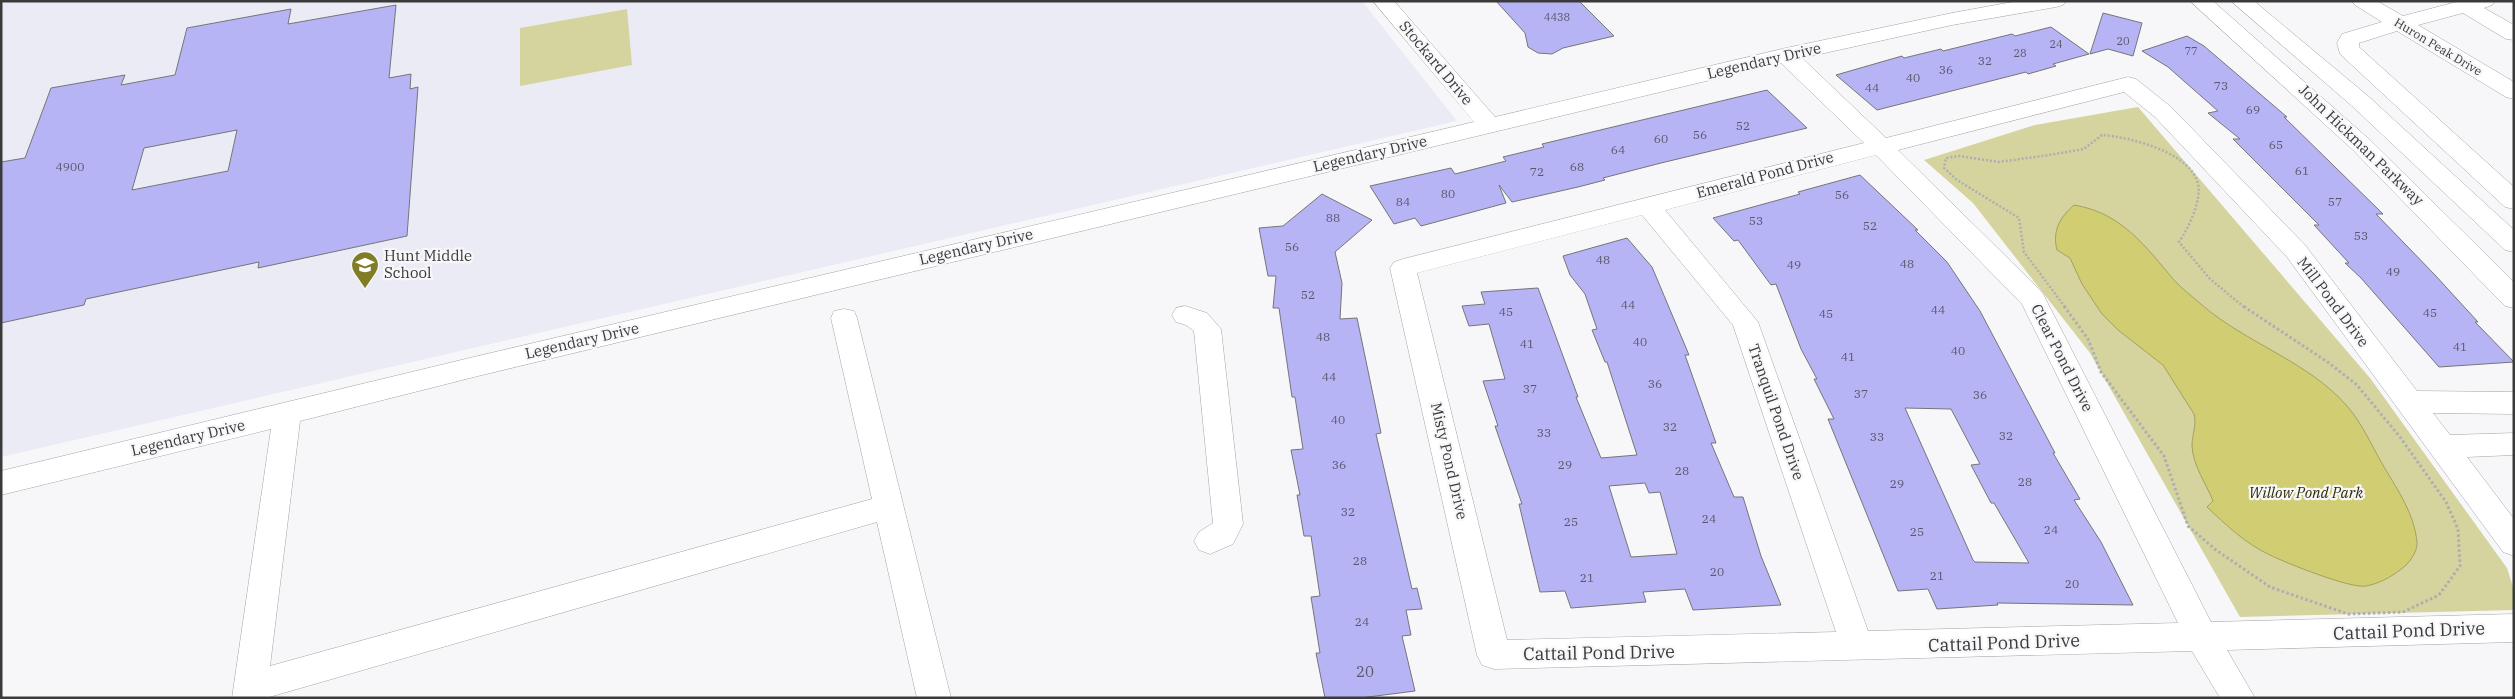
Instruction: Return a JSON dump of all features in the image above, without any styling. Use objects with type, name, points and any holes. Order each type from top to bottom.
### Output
[{"type":"street","name":"Stockard Drive","points":[[1383,1],[1489,125]]},
{"type":"street","points":[[1928,1],[1952,19]]},
{"type":"street","name":"Legendary Drive","points":[[1952,19],[1995,1]]},
{"type":"street","name":"Legendary Drive","points":[[1,482],[287,414],[496,361],[1786,55],[1952,19],[2056,1]]},
{"type":"street","name":"John Hickman Parkway","points":[[2200,1],[2283,71],[2371,152],[2514,299]]},
{"type":"street","name":"John Hickman Parkway","points":[[2241,1],[2360,101],[2514,244]]},
{"type":"street","name":"Huron Peak Drive","points":[[2362,1],[2514,92]]},
{"type":"street","points":[[2514,34],[2475,4],[2350,39],[2348,49],[2514,201]]},
{"type":"street","name":"Clear Pond Drive","points":[[1786,55],[2033,299],[2202,637],[2238,698]]},
{"type":"street","name":"Emerald Pond Drive","points":[[1403,268],[1878,145],[2128,84]]},
{"type":"street","name":"Mill Pond Drive","points":[[2128,84],[2163,112],[2296,251],[2514,543]]},
{"type":"street","name":"Tranquil Pond Drive","points":[[1647,205],[1745,322],[1858,646]]},
{"type":"street","name":"Misty Pond Drive","points":[[1403,268],[1494,655]]},
{"type":"street","points":[[1185,315],[1194,317],[1208,329],[1224,471],[1228,524],[1222,535],[1210,541]]},
{"type":"street","points":[[844,318],[934,698]]},
{"type":"street","points":[[2408,402],[2514,403]]},
{"type":"street","points":[[287,414],[249,692],[890,506]]},
{"type":"street","points":[[2442,447],[2514,444]]},
{"type":"street","name":"Cattail Pond Drive","points":[[1494,655],[2514,628]]},
{"type":"path","points":[[2102,135],[2117,135],[2138,141],[2187,164],[2198,184],[2190,224],[2179,242],[2210,279],[2246,309],[2329,363],[2357,385],[2400,437],[2446,502],[2458,529],[2460,566],[2439,596],[2403,612],[2348,614],[2270,587],[2216,550],[2188,526],[2164,456],[2101,372],[2088,339],[2024,252],[2019,218],[1957,180],[1944,168],[1946,158],[1959,156],[1999,162],[2084,149],[2102,135]]},
{"type":"shaded area","name":"Hunt Middle School","points":[[1,1],[1362,1],[1457,121],[1,457]]},
{"type":"shaded area","points":[[2074,205],[2106,215],[2119,223],[2142,243],[2177,283],[2202,305],[2238,331],[2314,377],[2347,406],[2400,494],[2413,522],[2417,546],[2412,558],[2403,568],[2384,580],[2366,586],[2333,580],[2261,551],[2221,521],[2207,507],[2213,501],[2197,467],[2193,453],[2194,414],[2163,365],[2118,330],[2102,314],[2082,284],[2070,258],[2057,250],[2056,231],[2058,225]]},
{"type":"green space","points":[[627,9],[632,65],[520,86],[520,28]]},
{"type":"green space","name":"Willow Pond Park","points":[[2138,107],[2370,378],[2507,568],[2514,590],[2514,610],[2240,617],[2090,353],[1973,203],[1924,160],[2035,125]]},
{"type":"building","points":[[1496,1],[1579,1],[1614,36],[1563,48],[1552,54],[1538,53],[1528,47],[1525,33]]},
{"type":"building","name":"Hunt Middle School","points":[[396,5],[389,78],[411,74],[410,89],[418,87],[407,236],[258,268],[259,262],[86,299],[84,305],[1,323],[1,162],[25,158],[51,88],[125,75],[121,85],[175,75],[187,28],[291,9],[288,24]],"holes":[[[237,130],[228,171],[132,190],[144,148]]]},
{"type":"building","points":[[2103,13],[2142,23],[2133,56],[2108,49],[2090,54]]},
{"type":"building","points":[[2051,27],[2089,54],[2053,64],[2056,66],[2028,74],[2026,72],[1877,110],[1836,75],[1902,56],[1904,58],[1941,49],[1943,51],[2012,34],[2015,36]]},
{"type":"building","points":[[2187,36],[2204,46],[2287,117],[2284,117],[2383,214],[2376,214],[2435,275],[2478,322],[2475,322],[2514,362],[2439,367],[2361,278],[2345,263],[2349,263],[2314,225],[2319,225],[2233,139],[2240,139],[2208,113],[2218,111],[2168,67],[2142,51]]},
{"type":"building","points":[[1767,90],[1807,128],[1661,163],[1603,178],[1605,180],[1512,202],[1499,185],[1506,203],[1421,226],[1415,218],[1394,224],[1370,186],[1451,168],[1455,174],[1506,161],[1503,157],[1544,147],[1542,144]]},
{"type":"building","points":[[1860,175],[1918,230],[1915,230],[1947,262],[1980,311],[2055,453],[2053,453],[2080,499],[2074,500],[2101,542],[2133,605],[1997,603],[1998,605],[1937,609],[1928,589],[1898,591],[1828,419],[1834,419],[1814,379],[1817,379],[1801,349],[1776,284],[1771,285],[1738,240],[1734,241],[1713,218],[1800,194],[1798,192]],"holes":[[[1905,408],[1951,409],[1980,464],[1971,465],[1991,503],[1994,503],[2029,563],[1975,562],[1973,560]]]},
{"type":"building","points":[[1322,194],[1372,220],[1335,252],[1342,283],[1340,319],[1357,318],[1381,433],[1376,434],[1412,589],[1417,588],[1422,609],[1406,610],[1411,635],[1402,636],[1415,691],[1360,698],[1325,698],[1316,653],[1320,653],[1311,597],[1320,596],[1311,536],[1304,536],[1297,495],[1300,495],[1291,450],[1303,449],[1295,397],[1292,397],[1279,308],[1273,308],[1276,276],[1268,276],[1259,228],[1283,226]]},
{"type":"building","points":[[1627,238],[1652,267],[1689,355],[1685,355],[1716,443],[1711,443],[1734,497],[1743,497],[1761,556],[1781,605],[1693,610],[1685,589],[1643,592],[1646,602],[1571,608],[1565,591],[1540,592],[1519,504],[1522,504],[1495,426],[1498,426],[1483,381],[1505,379],[1489,324],[1469,326],[1462,306],[1485,304],[1481,292],[1538,288],[1578,397],[1576,397],[1601,458],[1637,455],[1607,362],[1605,362],[1592,330],[1597,329],[1585,294],[1570,275],[1563,256]],"holes":[[[1645,483],[1649,493],[1660,492],[1677,554],[1631,557],[1609,486]]]},
{"type":"place","name":"Hunt Middle School","points":[[365,289]]}]
